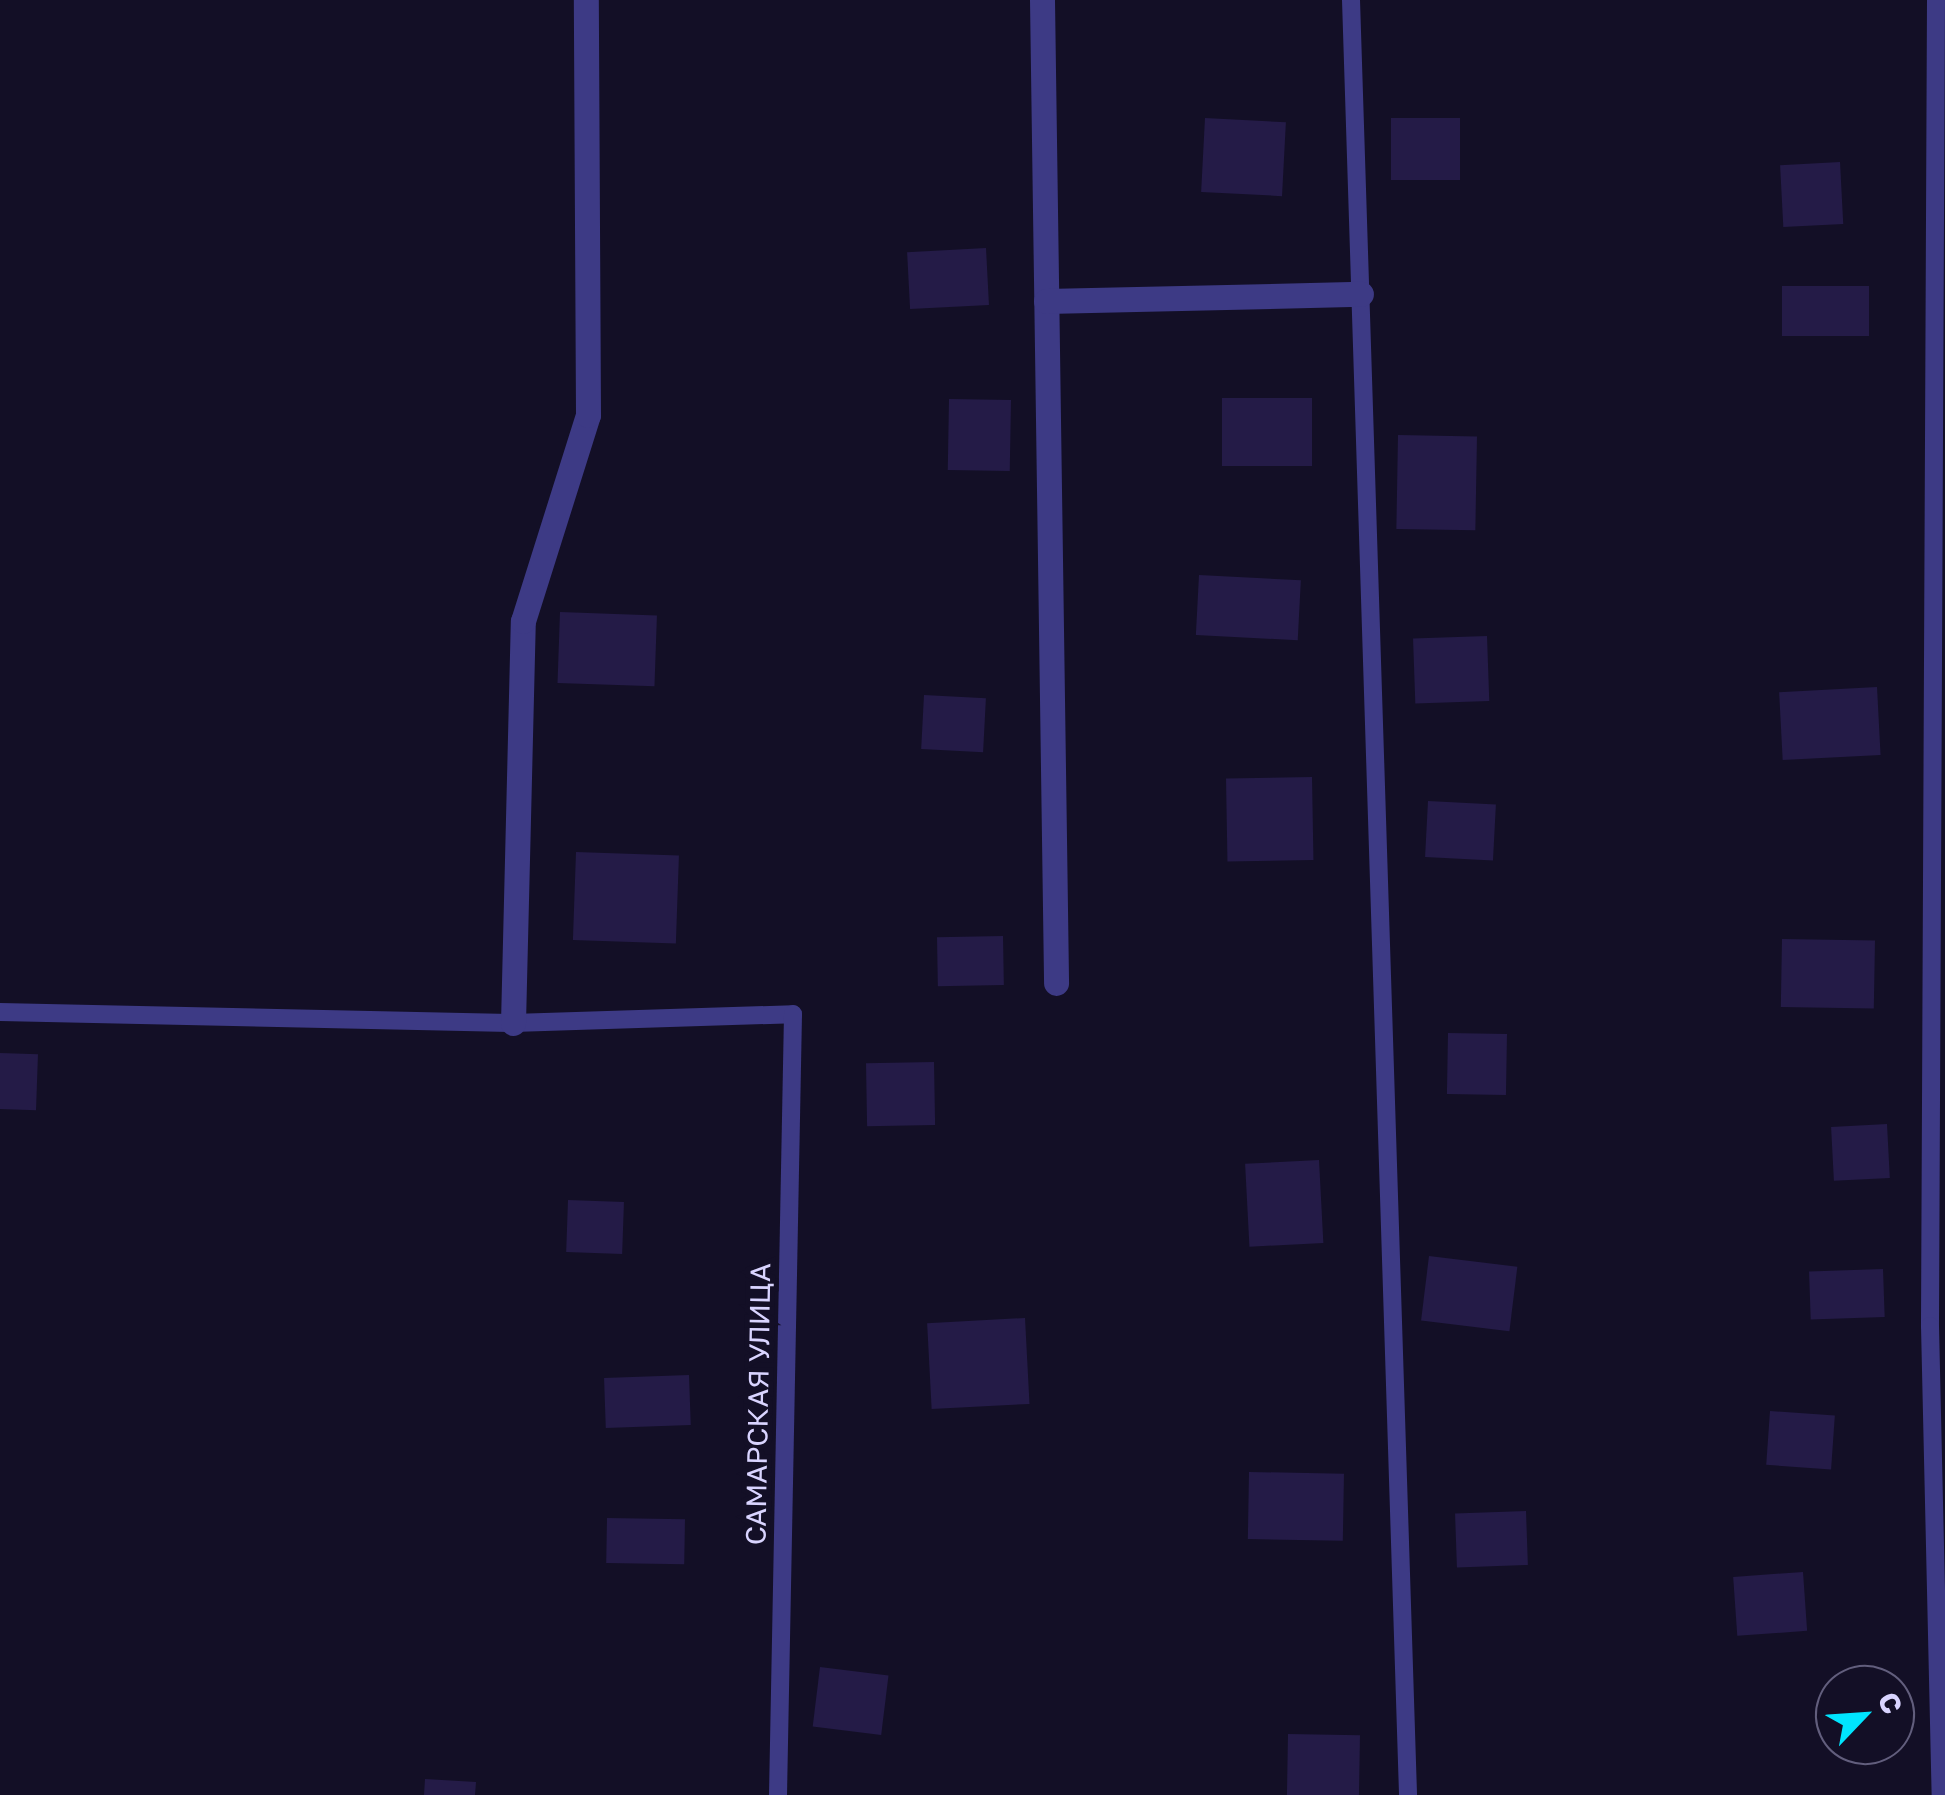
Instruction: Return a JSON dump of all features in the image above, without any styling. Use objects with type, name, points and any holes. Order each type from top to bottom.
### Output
[{"type":"street","points":[[513,1023],[523,621],[588,414],[586,0]]},
{"type":"street","points":[[1042,0],[1056,982]]},
{"type":"street","points":[[1046,301],[1361,294]]},
{"type":"lane","points":[[1352,0],[1408,1795]]},
{"type":"lane","points":[[1936,0],[1941,1795]]},
{"type":"lane","points":[[0,1012],[513,1023]]},
{"type":"lane","name":"САМАРСКАЯ УЛИЦА","points":[[513,1023],[793,1014],[778,1795]]},
{"type":"building","points":[[1205,118],[1286,122],[1282,196],[1201,192]]},
{"type":"building","points":[[1391,118],[1460,118],[1460,180],[1391,180]]},
{"type":"building","points":[[1840,162],[1843,224],[1783,227],[1780,165]]},
{"type":"building","points":[[986,248],[989,305],[910,309],[907,252]]},
{"type":"building","points":[[1782,286],[1869,286],[1869,336],[1782,336]]},
{"type":"building","points":[[1222,398],[1312,398],[1312,466],[1222,466]]},
{"type":"building","points":[[949,399],[1011,400],[1010,471],[948,470]]},
{"type":"building","points":[[1398,435],[1477,436],[1475,530],[1396,529]]},
{"type":"building","points":[[1199,575],[1301,580],[1298,640],[1196,635]]},
{"type":"building","points":[[560,612],[657,615],[654,686],[558,683]]},
{"type":"building","points":[[1487,636],[1489,701],[1415,704],[1413,639]]},
{"type":"building","points":[[1877,687],[1881,755],[1783,760],[1779,692]]},
{"type":"building","points":[[924,695],[986,698],[983,752],[921,749]]},
{"type":"building","points":[[1312,777],[1313,860],[1227,861],[1226,779]]},
{"type":"building","points":[[1428,801],[1496,805],[1493,860],[1425,857]]},
{"type":"building","points":[[576,852],[679,856],[676,944],[573,940]]},
{"type":"building","points":[[1003,936],[1004,985],[938,986],[937,937]]},
{"type":"building","points":[[1782,939],[1875,941],[1874,1009],[1781,1007]]},
{"type":"building","points":[[1448,1033],[1507,1034],[1506,1095],[1447,1094]]},
{"type":"building","points":[[0,1053],[38,1054],[36,1110],[0,1109]]},
{"type":"building","points":[[934,1062],[935,1125],[867,1126],[866,1063]]},
{"type":"building","points":[[1887,1124],[1890,1178],[1834,1181],[1831,1127]]},
{"type":"building","points":[[1319,1160],[1323,1243],[1249,1247],[1245,1164]]},
{"type":"building","points":[[568,1200],[624,1202],[622,1254],[566,1252]]},
{"type":"building","points":[[1429,1256],[1517,1267],[1509,1331],[1421,1321]]},
{"type":"building","points":[[1883,1269],[1885,1317],[1811,1320],[1809,1272]]},
{"type":"building","points":[[1025,1318],[1030,1404],[932,1409],[927,1323]]},
{"type":"building","points":[[689,1375],[691,1425],[606,1428],[604,1378]]},
{"type":"building","points":[[1770,1411],[1835,1416],[1831,1469],[1766,1465]]},
{"type":"building","points":[[1249,1472],[1344,1474],[1343,1541],[1248,1539]]},
{"type":"building","points":[[1526,1511],[1528,1565],[1457,1567],[1455,1513]]},
{"type":"building","points":[[607,1518],[685,1519],[684,1564],[606,1563]]},
{"type":"building","points":[[1803,1572],[1807,1631],[1737,1636],[1733,1577]]},
{"type":"building","points":[[820,1667],[888,1675],[881,1735],[813,1727]]},
{"type":"building","points":[[1288,1734],[1360,1735],[1359,1795],[1287,1795]]},
{"type":"building","points":[[425,1779],[476,1782],[475,1795],[424,1795]]}]
